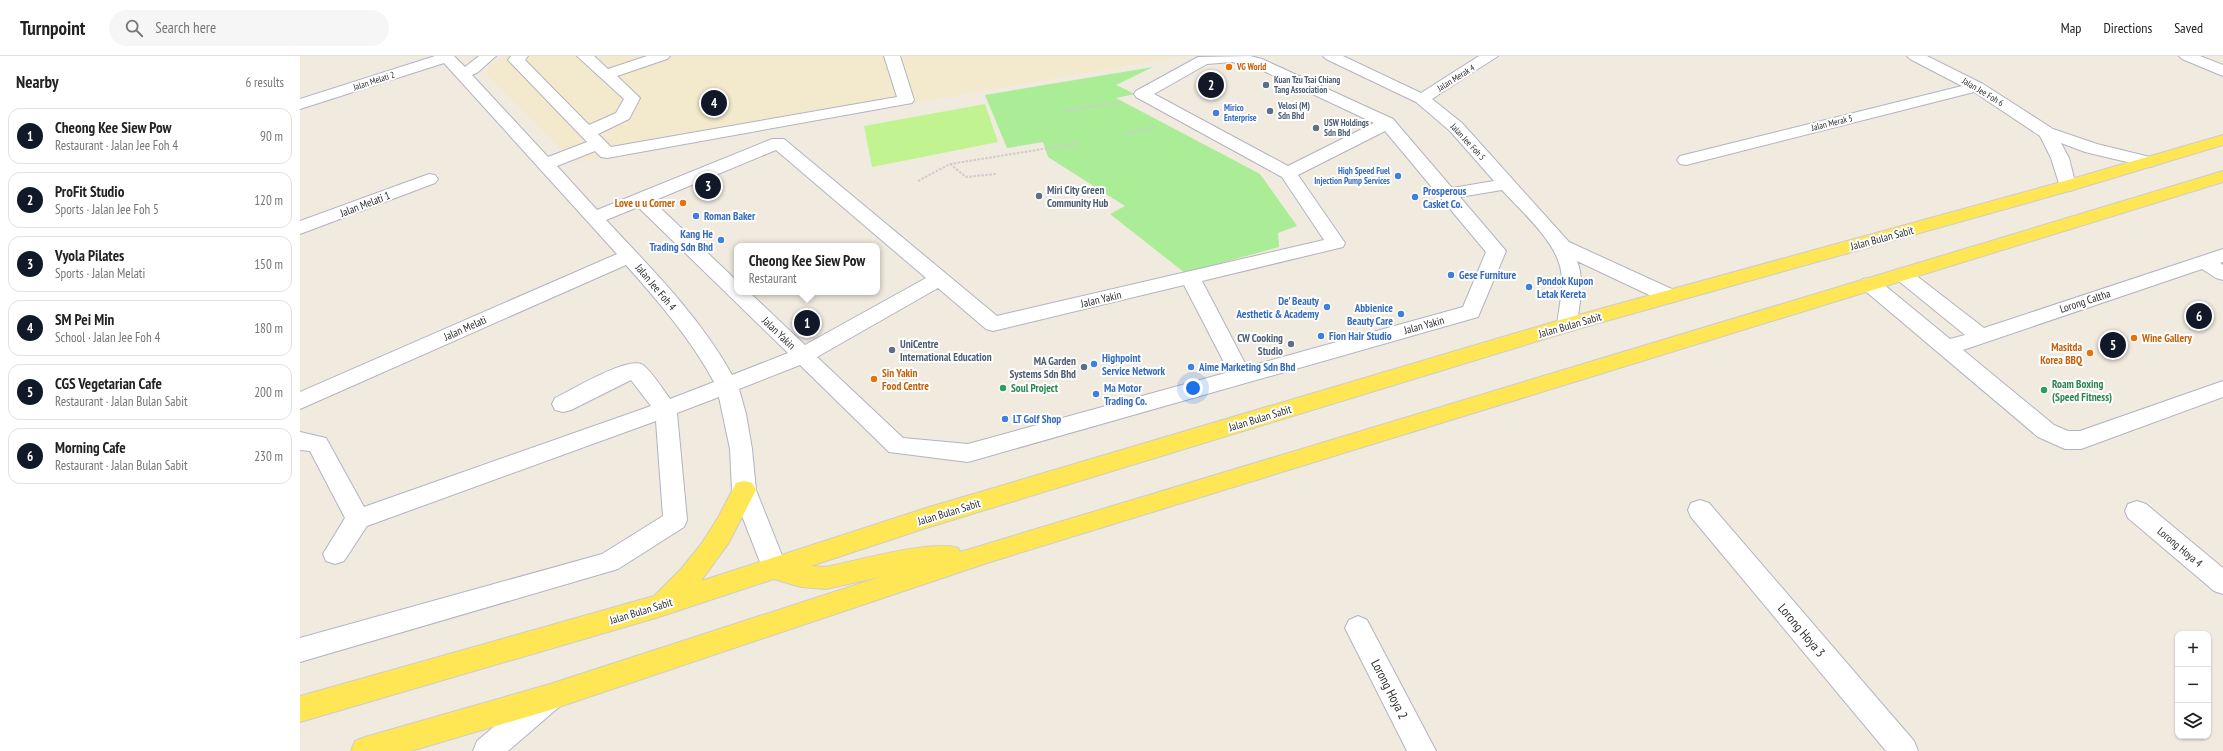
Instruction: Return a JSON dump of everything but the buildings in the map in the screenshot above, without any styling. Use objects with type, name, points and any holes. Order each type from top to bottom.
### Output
[{"type":"main road","name":"Jalan Bulan Sabit","points":[[300,709],[659,606],[926,518],[1567,325],[2067,186],[2223,140]]},
{"type":"main road","points":[[365,751],[550,697],[986,553],[2223,176]]},
{"type":"main road","points":[[659,606],[681,587],[704,561],[725,530],[744,490]]},
{"type":"main road","points":[[774,568],[801,576],[826,578],[927,557],[986,553]]},
{"type":"street","name":"Jalan Jee Foh 4","points":[[447,56],[544,165],[668,300],[714,362],[727,386],[735,414],[741,448],[744,490],[774,568]]},
{"type":"street","name":"Jalan Melati 2","points":[[300,104],[447,56]]},
{"type":"street","points":[[462,74],[473,69],[488,56]]},
{"type":"street","points":[[520,56],[516,60],[607,153],[906,100],[892,56]]},
{"type":"street","points":[[544,165],[592,138],[623,116],[632,98],[586,56]]},
{"type":"street","points":[[607,74],[658,56]]},
{"type":"street","name":"Jalan Jee Foh 5","points":[[1331,56],[1422,99],[1456,127],[1562,246],[1570,267],[1571,286],[1567,325]]},
{"type":"street","name":"Jalan Merak 4","points":[[1422,99],[1490,56]]},
{"type":"street","name":"Jalan Jee Foh 6","points":[[1915,56],[1977,87],[2047,133],[2091,148],[2148,162]]},
{"type":"street","points":[[2187,56],[2223,71]]},
{"type":"street","name":"Jalan Yakin","points":[[734,290],[641,200],[778,143],[993,324],[1336,243],[1288,173],[1142,94],[1203,60],[1232,57],[1263,59],[1387,123],[1496,251],[1471,312],[1241,375],[968,453],[897,446],[739,295]]},
{"type":"street","name":"Jalan Merak 5","points":[[1686,160],[1977,87]]},
{"type":"street","points":[[1288,173],[1387,123]]},
{"type":"street","name":"Jalan Jee Foh 6","points":[[2047,133],[2060,158],[2067,186]]},
{"type":"street","name":"Jalan Melati 1","points":[[300,228],[429,179]]},
{"type":"street","points":[[1448,194],[1506,184]]},
{"type":"street","points":[[594,218],[641,200]]},
{"type":"street","name":"Jalan Jee Foh 5","points":[[1562,246],[1669,296]]},
{"type":"street","name":"Lorong Caltha","points":[[1947,348],[2223,255]]},
{"type":"street","name":"Jalan Melati","points":[[300,401],[629,256]]},
{"type":"street","points":[[2204,261],[2223,274]]},
{"type":"street","points":[[1902,274],[1980,336]]},
{"type":"street","points":[[1190,277],[1241,375]]},
{"type":"street","points":[[335,554],[358,519],[666,409],[802,356],[939,279]]},
{"type":"street","points":[[1870,284],[2046,431],[2065,440],[2081,440],[2223,389]]},
{"type":"street","points":[[300,650],[609,562],[675,520],[666,409],[635,370],[612,378],[563,404]]},
{"type":"street","points":[[300,441],[318,444],[358,519]]},
{"type":"street","name":"Lorong Hoya 3","points":[[1700,510],[1904,751]]},
{"type":"street","name":"Lorong Hoya 4","points":[[2137,511],[2223,583]]},
{"type":"street","name":"Lorong Hoya 2","points":[[1358,628],[1422,751]]},
{"type":"street","points":[[487,751],[550,697]]},
{"type":"path","points":[[1064,111],[1148,98]]},
{"type":"path","points":[[918,181],[950,164],[1080,143]]},
{"type":"path","points":[[950,164],[966,177],[996,174]]},
{"type":"shaded area","points":[[505,56],[1184,56],[574,162],[485,73],[488,68]]},
{"type":"green space","points":[[1153,67],[1116,85],[1135,94],[1116,98],[1260,174],[1297,226],[1278,233],[1279,247],[1185,273],[1110,214],[1125,206],[1048,157],[1043,142],[1007,148],[985,95]]},
{"type":"green space","points":[[985,104],[998,142],[872,167],[864,126]]},
{"type":"place","name":"VG World","points":[[1229,67]]},
{"type":"place","name":"ProFit Studio","points":[[1211,85]]},
{"type":"place","name":"Kuan Tzu Tsai Chiang Tang Association","points":[[1266,85]]},
{"type":"place","name":"SM Pei Min","points":[[714,103]]},
{"type":"place","name":"Velosi (M) Sdn Bhd","points":[[1270,111]]},
{"type":"place","name":"Mirico Enterprise","points":[[1216,113]]},
{"type":"place","name":"USW Holdings Sdn Bhd","points":[[1316,128]]},
{"type":"place","name":"High Speed Fuel Injection Pump Services","points":[[1398,176]]},
{"type":"place","name":"Vyola Pilates","points":[[708,186]]},
{"type":"place","name":"Miri City Green Community Hub","points":[[1039,196]]},
{"type":"place","name":"Prosperous Casket Co.","points":[[1415,197]]},
{"type":"place","name":"Love u u Corner","points":[[683,203]]},
{"type":"place","name":"Roman Baker","points":[[696,216]]},
{"type":"place","name":"Kang He Trading Sdn Bhd","points":[[721,240]]},
{"type":"place","name":"Gese Furniture","points":[[1451,275]]},
{"type":"place","name":"Pondok Kupon Letak Kereta","points":[[1529,287]]},
{"type":"place","name":"De' Beauty Aesthetic & Academy","points":[[1327,307]]},
{"type":"place","name":"Abbienice Beauty Care","points":[[1401,314]]},
{"type":"place","name":"Morning Cafe","points":[[2199,316]]},
{"type":"place","name":"Cheong Kee Siew Pow","points":[[807,323]]},
{"type":"place","name":"Fion Hair Studio","points":[[1321,336]]},
{"type":"place","name":"Wine Gallery","points":[[2134,338]]},
{"type":"place","name":"CW Cooking Studio","points":[[1291,344]]},
{"type":"place","name":"CGS Vegetarian Cafe","points":[[2113,345]]},
{"type":"place","name":"UniCentre International Education","points":[[892,350]]},
{"type":"place","name":"Masitda Korea BBQ","points":[[2090,353]]},
{"type":"place","name":"Highpoint Service Network","points":[[1094,364]]},
{"type":"place","name":"MA Garden Systems Sdn Bhd","points":[[1084,367]]},
{"type":"place","name":"Aime Marketing Sdn Bhd","points":[[1191,367]]},
{"type":"place","name":"Sin Yakin Food Centre","points":[[874,379]]},
{"type":"place","name":"Soul Project","points":[[1003,388]]},
{"type":"place","name":"Roam Boxing (Speed Fitness)","points":[[2044,390]]},
{"type":"place","name":"Ma Motor Trading Co.","points":[[1096,394]]},
{"type":"place","name":"LT Golf Shop","points":[[1005,419]]}]
